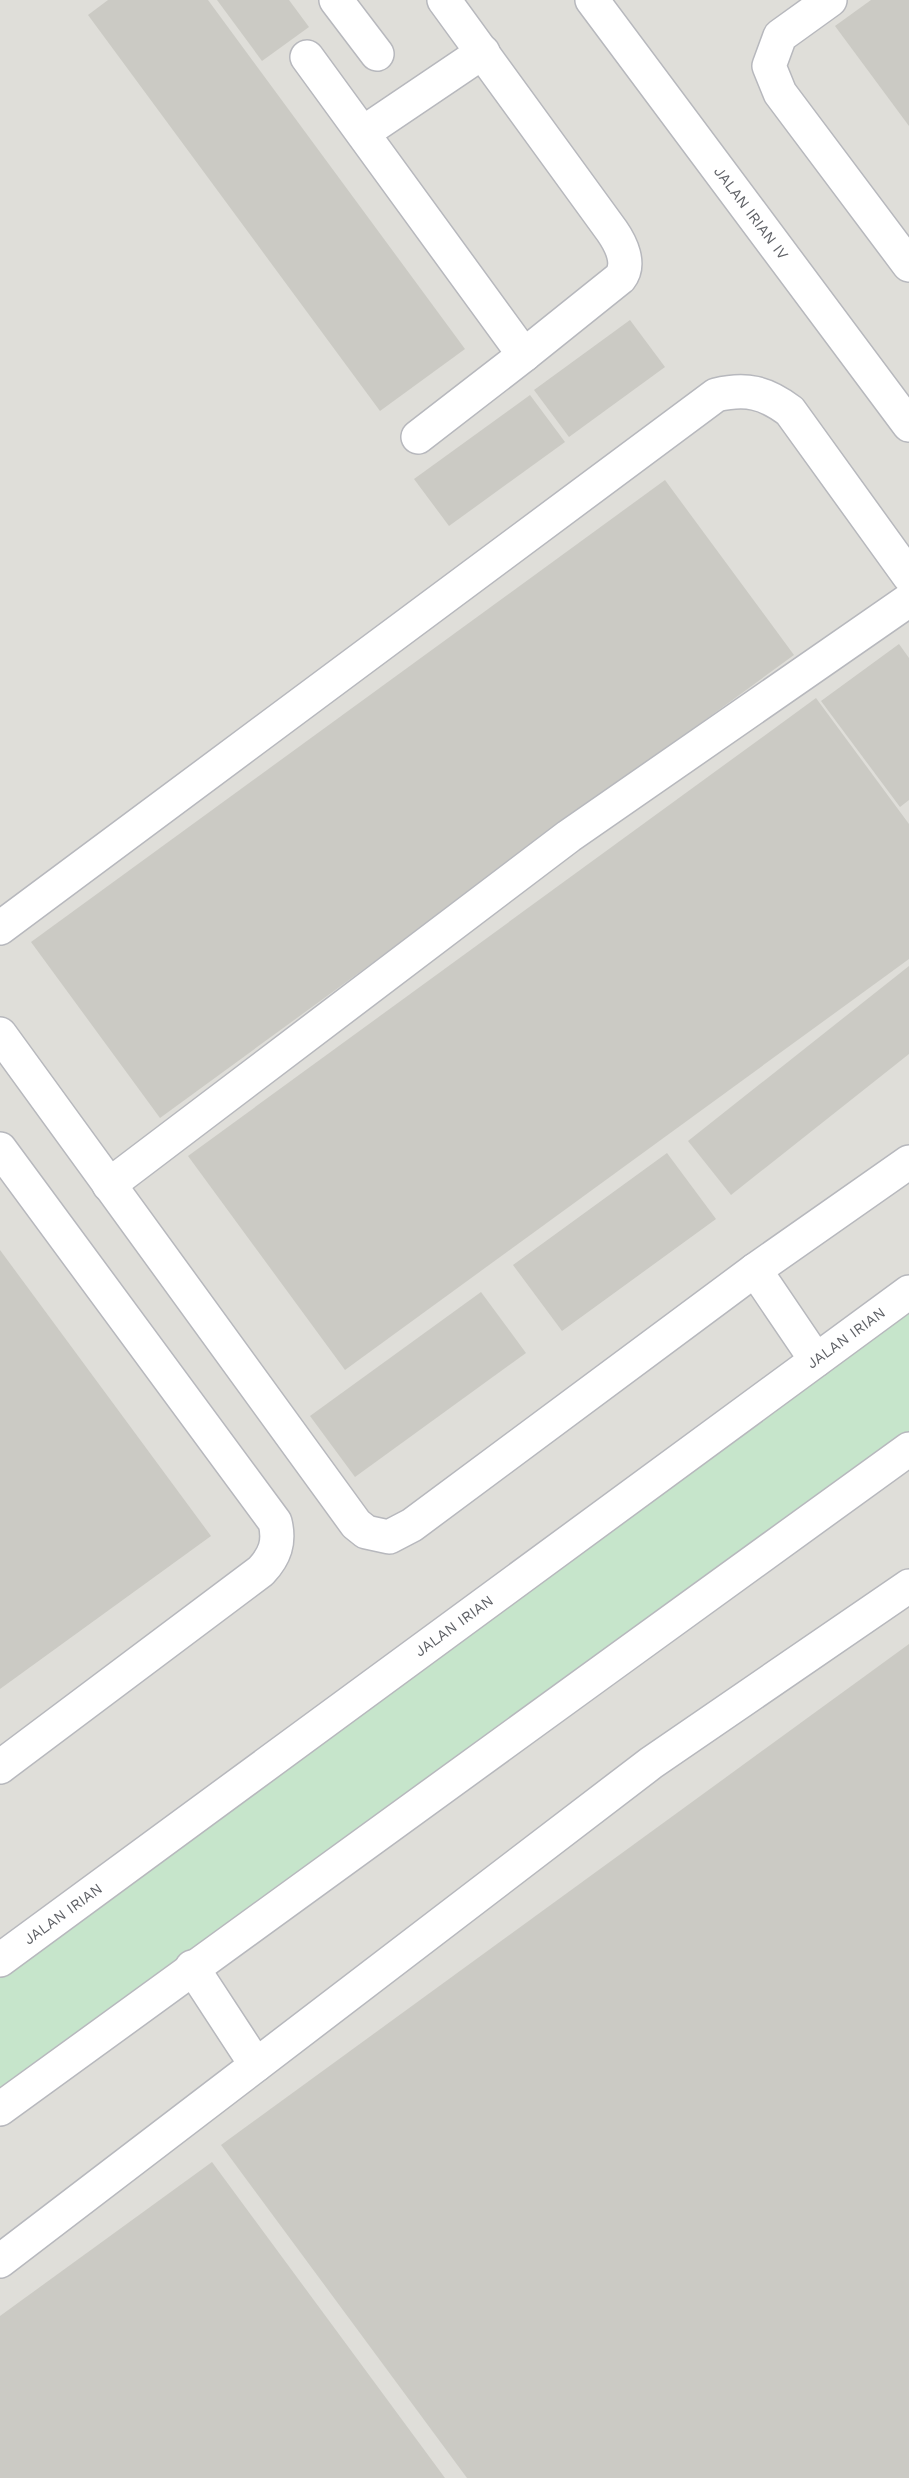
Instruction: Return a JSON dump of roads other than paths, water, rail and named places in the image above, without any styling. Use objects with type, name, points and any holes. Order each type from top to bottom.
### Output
[{"type":"street","points":[[336,0],[377,54]]},
{"type":"street","points":[[418,436],[620,278],[624,269],[623,251],[612,231],[444,0]]},
{"type":"street","name":"JALAN IRIAN IV","points":[[592,0],[909,425]]},
{"type":"street","points":[[831,0],[780,36],[769,66],[780,93],[909,265]]},
{"type":"street","points":[[363,133],[483,52]]},
{"type":"street","points":[[307,57],[524,355]]},
{"type":"street","points":[[0,928],[716,395],[738,390],[758,394],[775,400],[790,411],[909,576]]},
{"type":"street","points":[[109,1185],[569,836],[909,600]]},
{"type":"street","points":[[0,1034],[356,1524],[366,1532],[380,1536],[389,1537],[412,1525],[755,1270],[909,1162]]},
{"type":"street","points":[[0,1149],[274,1522],[278,1535],[273,1556],[261,1571],[0,1767]]},
{"type":"street","points":[[755,1270],[816,1360]]},
{"type":"street","name":"JALAN IRIAN","points":[[0,1960],[909,1292]]},
{"type":"street","points":[[0,2109],[192,1967],[490,1754],[909,1449]]},
{"type":"street","points":[[0,2261],[651,1763],[909,1586]]},
{"type":"street","points":[[192,1967],[256,2065]]}]
